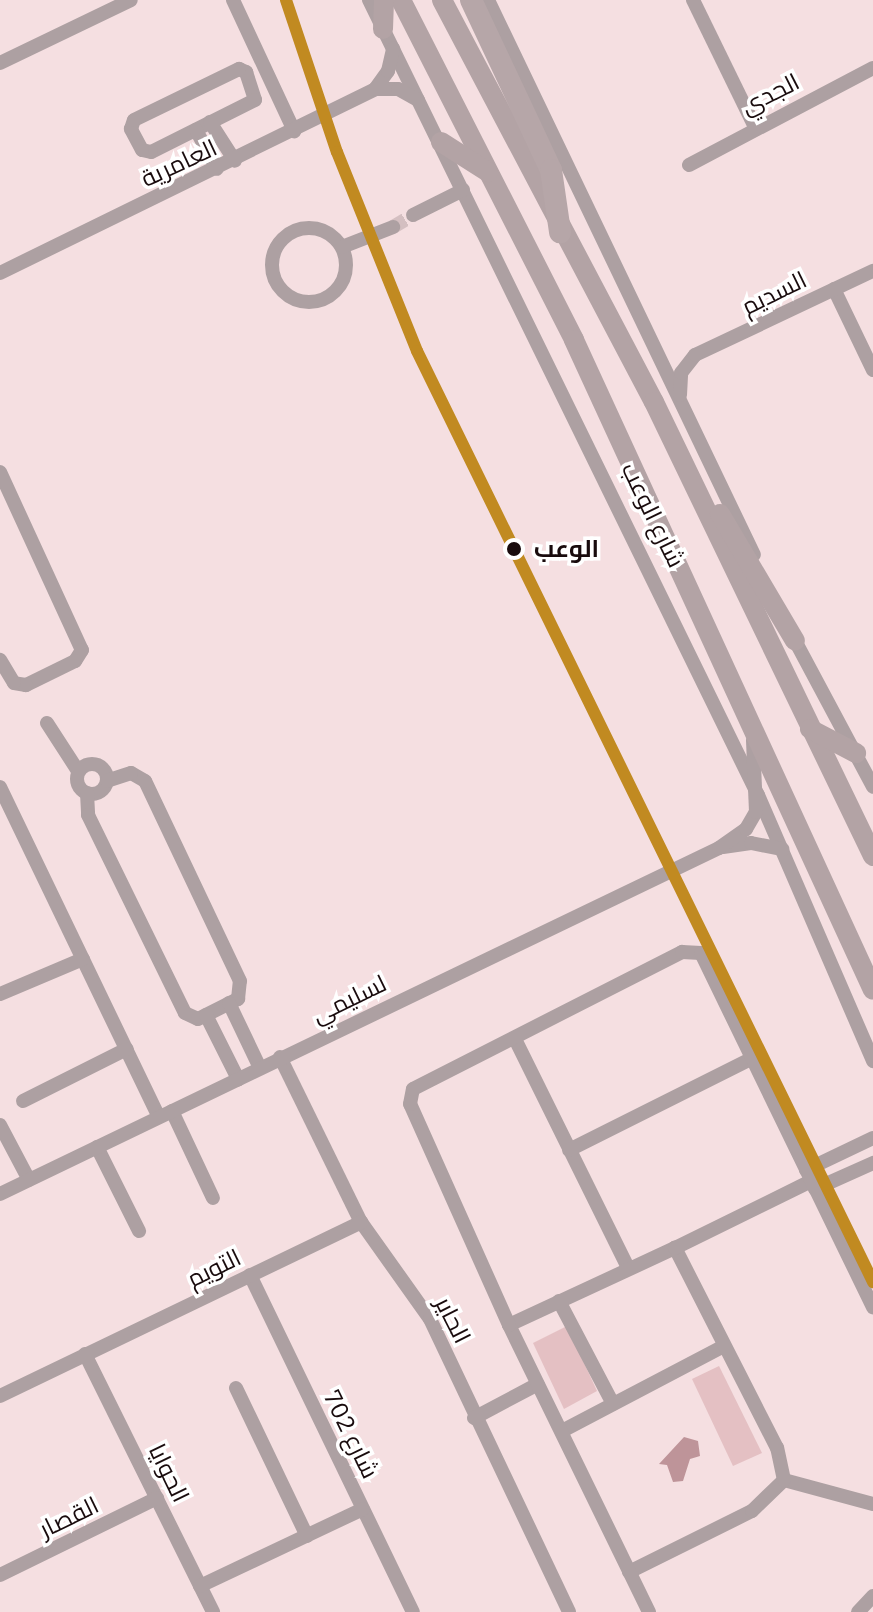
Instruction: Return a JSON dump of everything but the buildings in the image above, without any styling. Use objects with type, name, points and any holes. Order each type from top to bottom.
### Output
[{"type":"highway","points":[[471,0],[551,170],[560,232]]},
{"type":"main road","points":[[383,29],[384,0]]},
{"type":"main road","name":"شارع الوعب","points":[[401,0],[491,174],[751,720],[873,990]]},
{"type":"main road","name":"شارع الوعب","points":[[442,0],[560,232],[654,402],[873,856]]},
{"type":"main road","points":[[441,142],[491,174]]},
{"type":"main road","points":[[654,402],[795,641]]},
{"type":"main road","points":[[810,729],[864,758]]},
{"type":"main road","points":[[847,931],[873,955]]},
{"type":"street","points":[[0,63],[131,0]]},
{"type":"street","points":[[233,0],[294,131]]},
{"type":"street","name":"شارع الوعب","points":[[369,0],[758,795],[873,1061]]},
{"type":"street","points":[[488,0],[795,641],[864,758],[873,787]]},
{"type":"street","points":[[693,0],[754,125]]},
{"type":"street","points":[[375,89],[388,71],[393,49]]},
{"type":"street","name":"الجدي","points":[[689,165],[754,125],[873,68]]},
{"type":"street","points":[[244,70],[255,100],[210,122],[148,152],[130,127],[244,70]]},
{"type":"street","points":[[375,89],[398,89],[419,100]]},
{"type":"street","name":"العامرية","points":[[0,273],[235,161],[375,89]]},
{"type":"street","points":[[210,122],[235,161]]},
{"type":"street","points":[[196,130],[217,169]]},
{"type":"street","points":[[413,215],[463,190]]},
{"type":"street","points":[[313,227],[342,247],[342,283],[330,296],[295,300],[280,290],[272,255],[288,234],[313,227]]},
{"type":"street","points":[[342,247],[393,227]]},
{"type":"street","name":"السديم","points":[[695,355],[873,271]]},
{"type":"street","points":[[834,289],[873,370]]},
{"type":"street","points":[[652,340],[672,355],[695,355]]},
{"type":"street","points":[[680,399],[681,373],[695,355]]},
{"type":"street","points":[[0,472],[82,650],[75,661],[26,685],[14,683],[0,660]]},
{"type":"street","name":"لسليمي","points":[[0,1194],[719,848],[750,825],[758,795],[751,720]]},
{"type":"street","points":[[47,723],[78,771],[79,787],[87,793],[97,793],[107,781],[131,773],[149,787],[240,981],[241,994],[229,1003],[194,1019],[185,1013],[88,815],[87,793]]},
{"type":"street","points":[[78,771],[96,764],[107,781]]},
{"type":"street","points":[[0,787],[127,1049],[213,1198]]},
{"type":"street","name":"لسليمي","points":[[719,848],[751,843],[782,849]]},
{"type":"street","points":[[649,1612],[509,1325],[409,1099],[417,1085],[689,951],[706,958],[749,1060],[873,1308]]},
{"type":"street","points":[[0,994],[83,959]]},
{"type":"street","points":[[229,1003],[260,1068]]},
{"type":"street","points":[[206,1015],[238,1079]]},
{"type":"street","points":[[515,1039],[628,1268]]},
{"type":"street","points":[[23,1101],[127,1049]]},
{"type":"street","name":"الحاير","points":[[280,1057],[361,1222],[430,1319],[474,1418],[569,1612]]},
{"type":"street","points":[[569,1150],[749,1060]]},
{"type":"street","points":[[0,1125],[29,1180]]},
{"type":"street","points":[[509,1325],[675,1248],[811,1180],[873,1138]]},
{"type":"street","points":[[97,1147],[139,1231]]},
{"type":"street","points":[[811,1180],[873,1163]]},
{"type":"street","name":"التويم","points":[[0,1396],[361,1222]]},
{"type":"street","points":[[675,1248],[722,1347],[777,1448],[784,1480]]},
{"type":"street","name":"شارع 702","points":[[250,1275],[413,1612]]},
{"type":"street","points":[[559,1301],[613,1404]]},
{"type":"street","points":[[562,1431],[722,1347]]},
{"type":"street","name":"الحوايا","points":[[85,1354],[213,1612]]},
{"type":"street","points":[[474,1418],[538,1384]]},
{"type":"street","points":[[236,1388],[307,1536]]},
{"type":"street","points":[[784,1480],[873,1504]]},
{"type":"street","points":[[629,1572],[752,1511],[784,1480]]},
{"type":"street","name":"القصار","points":[[0,1575],[157,1498]]},
{"type":"street","points":[[200,1586],[363,1509]]},
{"type":"street","points":[[858,1612],[873,1596]]},
{"type":"shaded area","points":[[567,1326],[597,1391],[564,1409],[533,1343]]},
{"type":"shaded area","points":[[719,1366],[762,1453],[733,1466],[692,1379]]},
{"type":"shaded area","points":[[684,1437],[698,1441],[700,1456],[690,1459],[683,1481],[673,1482],[667,1465],[659,1464]]},
{"type":"tunnel","points":[[393,227],[413,215]]},
{"type":"transit line","points":[[286,0],[337,152],[417,351],[873,1282]]},
{"type":"place","name":"الوعب","points":[[514,549]]}]
